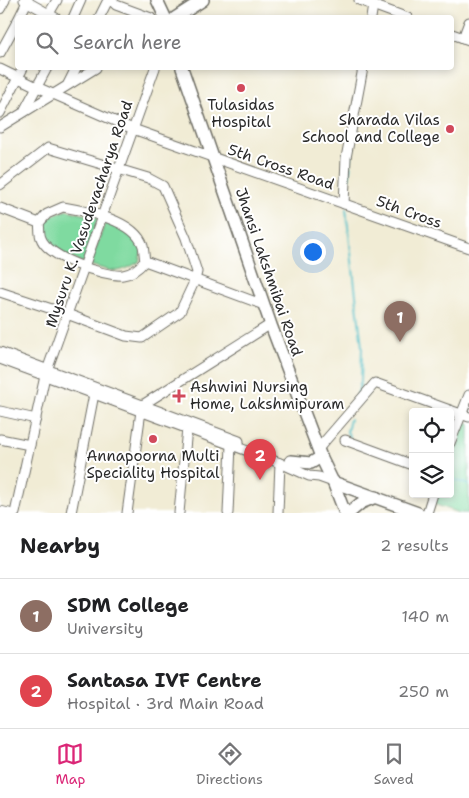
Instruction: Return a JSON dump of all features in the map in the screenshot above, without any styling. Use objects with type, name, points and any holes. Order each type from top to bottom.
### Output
[{"type":"main road","points":[[157,0],[164,15]]},
{"type":"main road","points":[[179,15],[203,0]]},
{"type":"main road","name":"Jhansi Lakshmibai Road","points":[[183,70],[264,305],[320,453],[345,513]]},
{"type":"main road","points":[[286,462],[311,463],[320,453]]},
{"type":"main road","points":[[333,482],[418,513]]},
{"type":"main road","points":[[349,513],[361,503],[376,497]]},
{"type":"street","points":[[0,9],[5,0]]},
{"type":"street","points":[[51,15],[57,0]]},
{"type":"street","points":[[74,15],[82,0]]},
{"type":"street","points":[[101,15],[109,0],[116,5],[143,15]]},
{"type":"street","points":[[20,15],[26,1],[49,15]]},
{"type":"street","points":[[369,3],[400,15]]},
{"type":"street","points":[[454,35],[466,39],[469,22]]},
{"type":"street","points":[[0,53],[15,25]]},
{"type":"street","name":"5th Cross Road","points":[[0,68],[18,78],[133,129],[342,203]]},
{"type":"street","points":[[0,112],[22,70]]},
{"type":"street","points":[[23,112],[47,70]]},
{"type":"street","points":[[68,84],[75,70]]},
{"type":"street","points":[[0,127],[92,70]]},
{"type":"street","name":"Mysuru K. Vasudevacharya Road","points":[[15,513],[47,373],[154,70]]},
{"type":"street","points":[[342,203],[346,158],[362,70]]},
{"type":"street","points":[[0,185],[48,148],[148,178],[163,186],[186,238],[197,272],[180,312],[142,338],[126,336],[0,292]]},
{"type":"street","name":"5th Cross","points":[[342,203],[469,248]]},
{"type":"street","points":[[62,207],[103,216],[128,226],[143,244],[145,261],[137,270],[124,275],[108,275],[85,267],[51,252],[41,239],[39,223],[47,214],[62,207]]},
{"type":"street","points":[[0,208],[39,223]]},
{"type":"street","points":[[145,261],[264,305]]},
{"type":"street","points":[[127,513],[142,408],[271,324]]},
{"type":"street","points":[[0,352],[94,394],[142,408],[231,445],[312,470],[319,477],[333,482]]},
{"type":"street","points":[[0,359],[47,373],[286,462]]},
{"type":"street","points":[[320,453],[375,383],[465,416]]},
{"type":"street","points":[[71,513],[94,394]]},
{"type":"street","points":[[454,436],[465,416],[469,395]]},
{"type":"street","points":[[0,411],[36,419]]},
{"type":"street","points":[[179,513],[187,428]]},
{"type":"street","points":[[0,440],[30,445]]},
{"type":"street","points":[[345,440],[409,464]]},
{"type":"street","points":[[228,513],[231,445]]},
{"type":"street","points":[[278,513],[286,462]]},
{"type":"street","points":[[427,513],[432,498]]},
{"type":"street","points":[[0,511],[9,513]]},
{"type":"green space","points":[[67,210],[98,218],[83,263],[56,250],[45,233],[43,224],[54,215]]},
{"type":"green space","points":[[105,223],[126,229],[142,249],[139,262],[120,271],[90,265]]},
{"type":"green space","points":[[463,422],[469,424],[469,513],[460,513],[434,504],[436,498],[454,498],[454,447]]},
{"type":"waterway","points":[[349,179],[353,144]]},
{"type":"waterway","points":[[346,209],[362,347],[361,381],[356,400]]},
{"type":"waterway","points":[[350,419],[347,432],[350,437]]},
{"type":"waterway","points":[[454,479],[469,485]]},
{"type":"place","name":"Tulasidas Hospital","points":[[241,88]]},
{"type":"place","name":"Sharada Vilas School and College","points":[[450,129]]},
{"type":"place","name":"SDM College","points":[[400,342]]},
{"type":"place","name":"Ashwini Nursing Home, Lakshmipuram","points":[[179,396]]},
{"type":"place","name":"Annapoorna Multi Speciality Hospital","points":[[153,439]]},
{"type":"place","name":"Santasa IVF Centre","points":[[260,480]]}]
